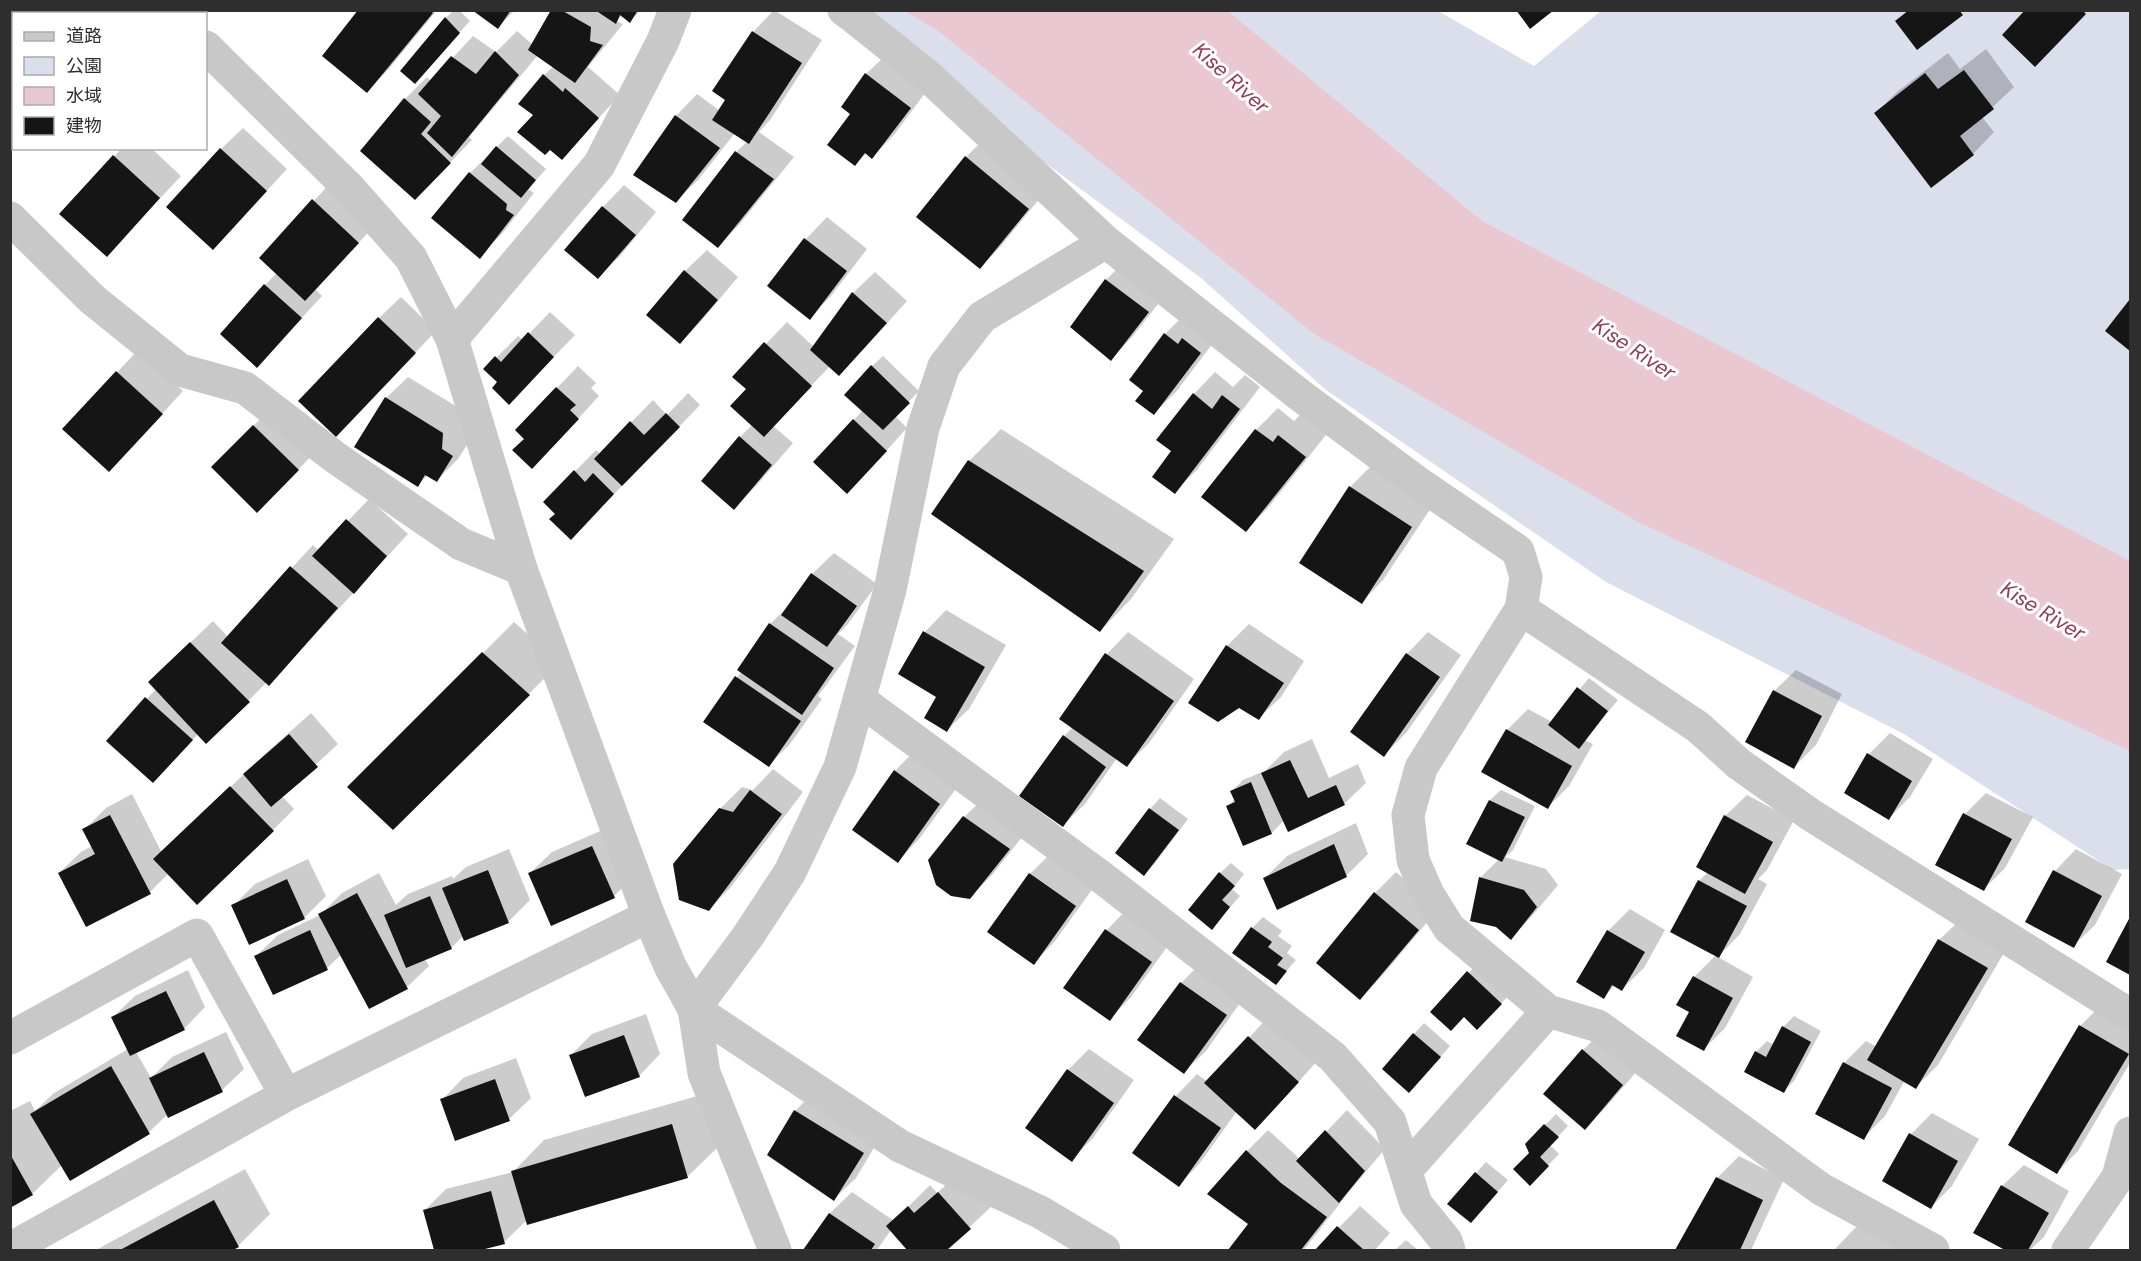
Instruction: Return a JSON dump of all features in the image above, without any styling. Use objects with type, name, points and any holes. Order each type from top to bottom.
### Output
[{"type":"street","points":[[452,339],[599,165],[663,41],[675,10]]},
{"type":"street","points":[[844,10],[929,77],[1106,242],[1310,403],[1417,482],[1518,551],[1526,577],[1521,609],[1420,768],[1408,815],[1413,860],[1428,894],[1449,928],[1548,1011],[1598,1026],[1821,1189],[1933,1251]]},
{"type":"street","points":[[207,48],[349,188],[411,258],[452,339],[521,569],[649,916],[670,966],[694,1009],[704,1073],[775,1251]]},
{"type":"street","points":[[10,218],[92,299],[180,370],[245,388],[336,459],[461,544],[521,569]]},
{"type":"street","points":[[694,1009],[790,872],[840,766],[890,590],[923,429],[944,366],[982,317],[1106,242]]},
{"type":"street","points":[[1521,609],[1698,727],[1739,764],[1811,815],[2130,1015]]},
{"type":"street","points":[[860,700],[1100,876],[1333,1057],[1390,1122],[1407,1169],[1416,1204],[1446,1241],[1449,1251]]},
{"type":"street","points":[[10,1249],[286,1095],[649,916]]},
{"type":"street","points":[[10,1038],[197,935],[286,1095]]},
{"type":"street","points":[[694,1009],[900,1146],[1040,1212],[1104,1251]]},
{"type":"street","points":[[1407,1169],[1548,1011]]},
{"type":"street","points":[[2068,1251],[2118,1177],[2130,1133]]},
{"type":"green space","points":[[840,11],[1438,11],[1534,66],[1601,11],[2129,11],[2130,869],[2113,870],[1904,734],[1606,582],[1326,390],[1201,278]]},
{"type":"water","name":"Kise River","points":[[904,11],[1228,11],[1482,221],[2130,561],[2130,751],[1638,522],[1313,333],[937,30]]},
{"type":"building","points":[[358,10],[430,10],[433,13],[367,93],[322,56]]},
{"type":"building","points":[[472,10],[511,10],[498,29]]},
{"type":"building","points":[[551,10],[561,10],[591,27],[590,41],[603,45],[575,83],[528,50]]},
{"type":"building","points":[[595,10],[638,10],[630,23],[620,15],[616,24]]},
{"type":"building","points":[[1516,10],[1554,10],[1530,29]]},
{"type":"building","points":[[1909,10],[1959,10],[1963,15],[1917,50],[1895,21]]},
{"type":"building","points":[[2025,10],[2082,10],[2086,14],[2035,67],[2002,35]]},
{"type":"building","points":[[445,17],[460,33],[415,84],[400,71]]},
{"type":"building","points":[[752,31],[802,63],[749,144],[712,120],[725,100],[712,91]]},
{"type":"building","points":[[495,51],[519,75],[452,157],[427,133],[441,116],[418,94],[451,56],[476,74]]},
{"type":"building","points":[[1964,70],[1994,109],[1960,136],[1974,155],[1931,188],[1874,113],[1925,73],[1938,89]]},
{"type":"building","points":[[865,73],[911,108],[872,159],[865,153],[855,166],[827,145],[850,114],[841,107]]},
{"type":"building","points":[[543,74],[563,92],[565,88],[599,118],[562,160],[550,150],[545,155],[517,132],[533,115],[518,104]]},
{"type":"building","points":[[404,98],[431,122],[421,134],[451,163],[415,200],[360,151]]},
{"type":"building","points":[[675,115],[720,148],[676,203],[633,175]]},
{"type":"building","points":[[496,146],[536,180],[521,198],[481,164]]},
{"type":"building","points":[[220,148],[267,191],[213,250],[166,207]]},
{"type":"building","points":[[735,151],[774,179],[718,248],[682,220]]},
{"type":"building","points":[[113,155],[160,198],[107,257],[59,214]]},
{"type":"building","points":[[965,156],[1029,209],[980,269],[916,217]]},
{"type":"building","points":[[469,172],[507,204],[506,210],[514,215],[480,259],[431,218]]},
{"type":"building","points":[[312,199],[359,243],[305,301],[259,258]]},
{"type":"building","points":[[602,206],[636,235],[598,279],[564,250]]},
{"type":"building","points":[[804,238],[847,271],[810,320],[767,286]]},
{"type":"building","points":[[684,270],[718,300],[680,344],[646,315]]},
{"type":"building","points":[[1105,279],[1149,312],[1111,361],[1070,327]]},
{"type":"building","points":[[264,284],[302,318],[257,368],[220,334]]},
{"type":"building","points":[[852,292],[887,323],[839,376],[810,350]]},
{"type":"building","points":[[2130,299],[2130,351],[2105,331]]},
{"type":"building","points":[[378,317],[416,353],[336,437],[298,401]]},
{"type":"building","points":[[528,332],[554,357],[509,405],[492,388],[497,382],[483,369],[495,356],[501,362]]},
{"type":"building","points":[[1164,333],[1178,344],[1182,338],[1201,353],[1154,415],[1135,401],[1143,391],[1129,380]]},
{"type":"building","points":[[764,342],[812,386],[764,437],[730,406],[746,389],[732,377]]},
{"type":"building","points":[[871,365],[910,403],[883,430],[844,395]]},
{"type":"building","points":[[116,371],[163,414],[109,472],[62,429]]},
{"type":"building","points":[[556,387],[576,405],[570,410],[579,419],[532,469],[512,450],[524,439],[515,430]]},
{"type":"building","points":[[1193,393],[1212,409],[1222,395],[1240,409],[1175,494],[1152,477],[1171,451],[1156,440]]},
{"type":"building","points":[[385,397],[443,433],[442,449],[453,456],[437,482],[425,475],[418,487],[354,447]]},
{"type":"building","points":[[666,413],[680,427],[622,486],[594,459],[630,421],[644,435]]},
{"type":"building","points":[[853,419],[887,451],[847,494],[813,462]]},
{"type":"building","points":[[253,425],[299,470],[257,513],[211,467]]},
{"type":"building","points":[[1255,429],[1273,442],[1278,435],[1306,457],[1246,532],[1201,497]]},
{"type":"building","points":[[739,436],[772,465],[734,510],[701,481]]},
{"type":"building","points":[[968,460],[1144,571],[1100,632],[931,514]]},
{"type":"building","points":[[574,470],[585,482],[593,473],[614,494],[571,540],[549,519],[555,514],[543,502]]},
{"type":"building","points":[[1349,486],[1412,527],[1362,604],[1299,563]]},
{"type":"building","points":[[346,519],[387,556],[354,594],[312,556]]},
{"type":"building","points":[[290,566],[338,608],[269,686],[221,643]]},
{"type":"building","points":[[811,573],[857,606],[827,647],[781,615]]},
{"type":"building","points":[[769,623],[834,668],[802,715],[737,670]]},
{"type":"building","points":[[923,631],[985,667],[947,732],[924,718],[936,697],[898,674]]},
{"type":"building","points":[[190,642],[250,702],[206,744],[148,682]]},
{"type":"building","points":[[1226,645],[1284,683],[1259,720],[1239,708],[1218,722],[1188,703]]},
{"type":"building","points":[[482,652],[530,695],[393,830],[347,787]]},
{"type":"building","points":[[1105,653],[1174,701],[1127,767],[1059,719]]},
{"type":"building","points":[[1406,653],[1440,677],[1384,757],[1350,732]]},
{"type":"building","points":[[735,676],[801,721],[769,767],[703,722]]},
{"type":"building","points":[[1577,687],[1608,711],[1579,749],[1548,725]]},
{"type":"building","points":[[1773,690],[1822,716],[1794,769],[1745,742]]},
{"type":"building","points":[[145,697],[193,740],[153,783],[106,741]]},
{"type":"building","points":[[1506,729],[1572,766],[1548,809],[1481,772]]},
{"type":"building","points":[[289,734],[318,767],[271,807],[243,774]]},
{"type":"building","points":[[1063,735],[1106,767],[1063,827],[1019,796]]},
{"type":"building","points":[[1867,753],[1912,781],[1889,820],[1844,793]]},
{"type":"building","points":[[1290,760],[1308,798],[1336,785],[1345,805],[1288,832],[1261,773]]},
{"type":"building","points":[[894,770],[940,804],[898,863],[852,830]]},
{"type":"building","points":[[1251,782],[1272,834],[1243,846],[1226,806],[1235,802],[1230,791]]},
{"type":"building","points":[[230,786],[274,831],[197,905],[153,859]]},
{"type":"building","points":[[750,790],[782,814],[709,911],[679,900],[673,864],[719,808],[733,812]]},
{"type":"building","points":[[1489,800],[1525,817],[1502,862],[1466,844]]},
{"type":"building","points":[[1149,808],[1179,830],[1144,876],[1115,853]]},
{"type":"building","points":[[1963,813],[2012,839],[1984,891],[1935,865]]},
{"type":"building","points":[[110,815],[151,894],[86,927],[58,873],[95,854],[82,829]]},
{"type":"building","points":[[1724,815],[1773,842],[1745,894],[1696,867]]},
{"type":"building","points":[[963,816],[1010,849],[970,899],[951,896],[936,885],[928,860]]},
{"type":"building","points":[[1334,844],[1347,877],[1277,910],[1263,878]]},
{"type":"building","points":[[592,846],[615,898],[551,926],[528,873]]},
{"type":"building","points":[[488,870],[509,923],[464,941],[442,888]]},
{"type":"building","points":[[2053,870],[2102,896],[2074,948],[2025,922]]},
{"type":"building","points":[[1219,872],[1235,886],[1222,900],[1230,907],[1212,930],[1188,910]]},
{"type":"building","points":[[1029,873],[1076,906],[1034,965],[987,932]]},
{"type":"building","points":[[1479,877],[1524,890],[1537,907],[1511,940],[1496,927],[1470,921]]},
{"type":"building","points":[[287,879],[305,919],[249,945],[231,905]]},
{"type":"building","points":[[1698,880],[1747,906],[1719,958],[1670,932]]},
{"type":"building","points":[[1374,892],[1419,930],[1360,1000],[1316,963]]},
{"type":"building","points":[[357,893],[408,989],[369,1009],[318,914]]},
{"type":"building","points":[[430,896],[452,949],[406,968],[384,915]]},
{"type":"building","points":[[2130,917],[2130,975],[2106,962]]},
{"type":"building","points":[[1251,927],[1272,942],[1268,947],[1283,958],[1277,965],[1287,971],[1276,985],[1232,953]]},
{"type":"building","points":[[1105,929],[1152,962],[1110,1021],[1063,988]]},
{"type":"building","points":[[310,930],[328,970],[273,995],[254,956]]},
{"type":"building","points":[[1607,930],[1645,952],[1622,991],[1612,985],[1604,999],[1576,982]]},
{"type":"building","points":[[1938,939],[1988,968],[1916,1089],[1867,1060]]},
{"type":"building","points":[[1467,971],[1502,1004],[1477,1030],[1464,1017],[1451,1031],[1430,1012]]},
{"type":"building","points":[[1693,976],[1733,998],[1704,1051],[1676,1036],[1689,1012],[1676,1005]]},
{"type":"building","points":[[1180,982],[1227,1015],[1184,1074],[1137,1040]]},
{"type":"building","points":[[166,991],[185,1030],[130,1056],[111,1017]]},
{"type":"building","points":[[2079,1025],[2129,1054],[2057,1174],[2008,1145]]},
{"type":"building","points":[[1782,1026],[1811,1042],[1784,1093],[1744,1072],[1755,1051],[1766,1057]]},
{"type":"building","points":[[1413,1033],[1441,1057],[1409,1093],[1382,1069]]},
{"type":"building","points":[[624,1035],[640,1077],[585,1097],[569,1055]]},
{"type":"building","points":[[1248,1036],[1299,1082],[1255,1130],[1204,1083]]},
{"type":"building","points":[[1582,1049],[1623,1085],[1585,1130],[1543,1094]]},
{"type":"building","points":[[204,1052],[223,1092],[168,1118],[149,1078]]},
{"type":"building","points":[[1843,1062],[1892,1088],[1864,1140],[1815,1114]]},
{"type":"building","points":[[111,1066],[150,1134],[70,1181],[30,1114]]},
{"type":"building","points":[[1067,1069],[1114,1103],[1072,1162],[1025,1128]]},
{"type":"building","points":[[495,1079],[510,1121],[455,1141],[440,1099]]},
{"type":"building","points":[[1174,1095],[1221,1128],[1179,1187],[1132,1153]]},
{"type":"building","points":[[794,1110],[864,1153],[834,1201],[767,1155]]},
{"type":"building","points":[[672,1124],[688,1178],[527,1225],[511,1171]]},
{"type":"building","points":[[1544,1124],[1559,1137],[1540,1157],[1549,1166],[1530,1186],[1513,1169],[1529,1153],[1525,1144]]},
{"type":"building","points":[[1325,1130],[1365,1171],[1339,1203],[1296,1161]]},
{"type":"building","points":[[1909,1133],[1958,1161],[1931,1209],[1882,1181]]},
{"type":"building","points":[[1246,1150],[1281,1183],[1327,1217],[1301,1250],[1228,1250],[1248,1224],[1207,1194]]},
{"type":"building","points":[[10,1154],[33,1195],[10,1208]]},
{"type":"building","points":[[1475,1172],[1498,1192],[1471,1223],[1447,1204]]},
{"type":"building","points":[[1716,1177],[1763,1200],[1740,1250],[1675,1250]]},
{"type":"building","points":[[2001,1185],[2049,1213],[2028,1250],[2005,1250],[1973,1233]]},
{"type":"building","points":[[491,1191],[505,1244],[481,1250],[434,1250],[423,1210]]},
{"type":"building","points":[[938,1192],[971,1229],[947,1250],[907,1250],[886,1226],[908,1206],[914,1213]]},
{"type":"building","points":[[214,1200],[239,1247],[233,1250],[120,1250]]},
{"type":"building","points":[[829,1213],[875,1244],[871,1250],[803,1250]]},
{"type":"building","points":[[1337,1226],[1364,1250],[1315,1250]]}]
